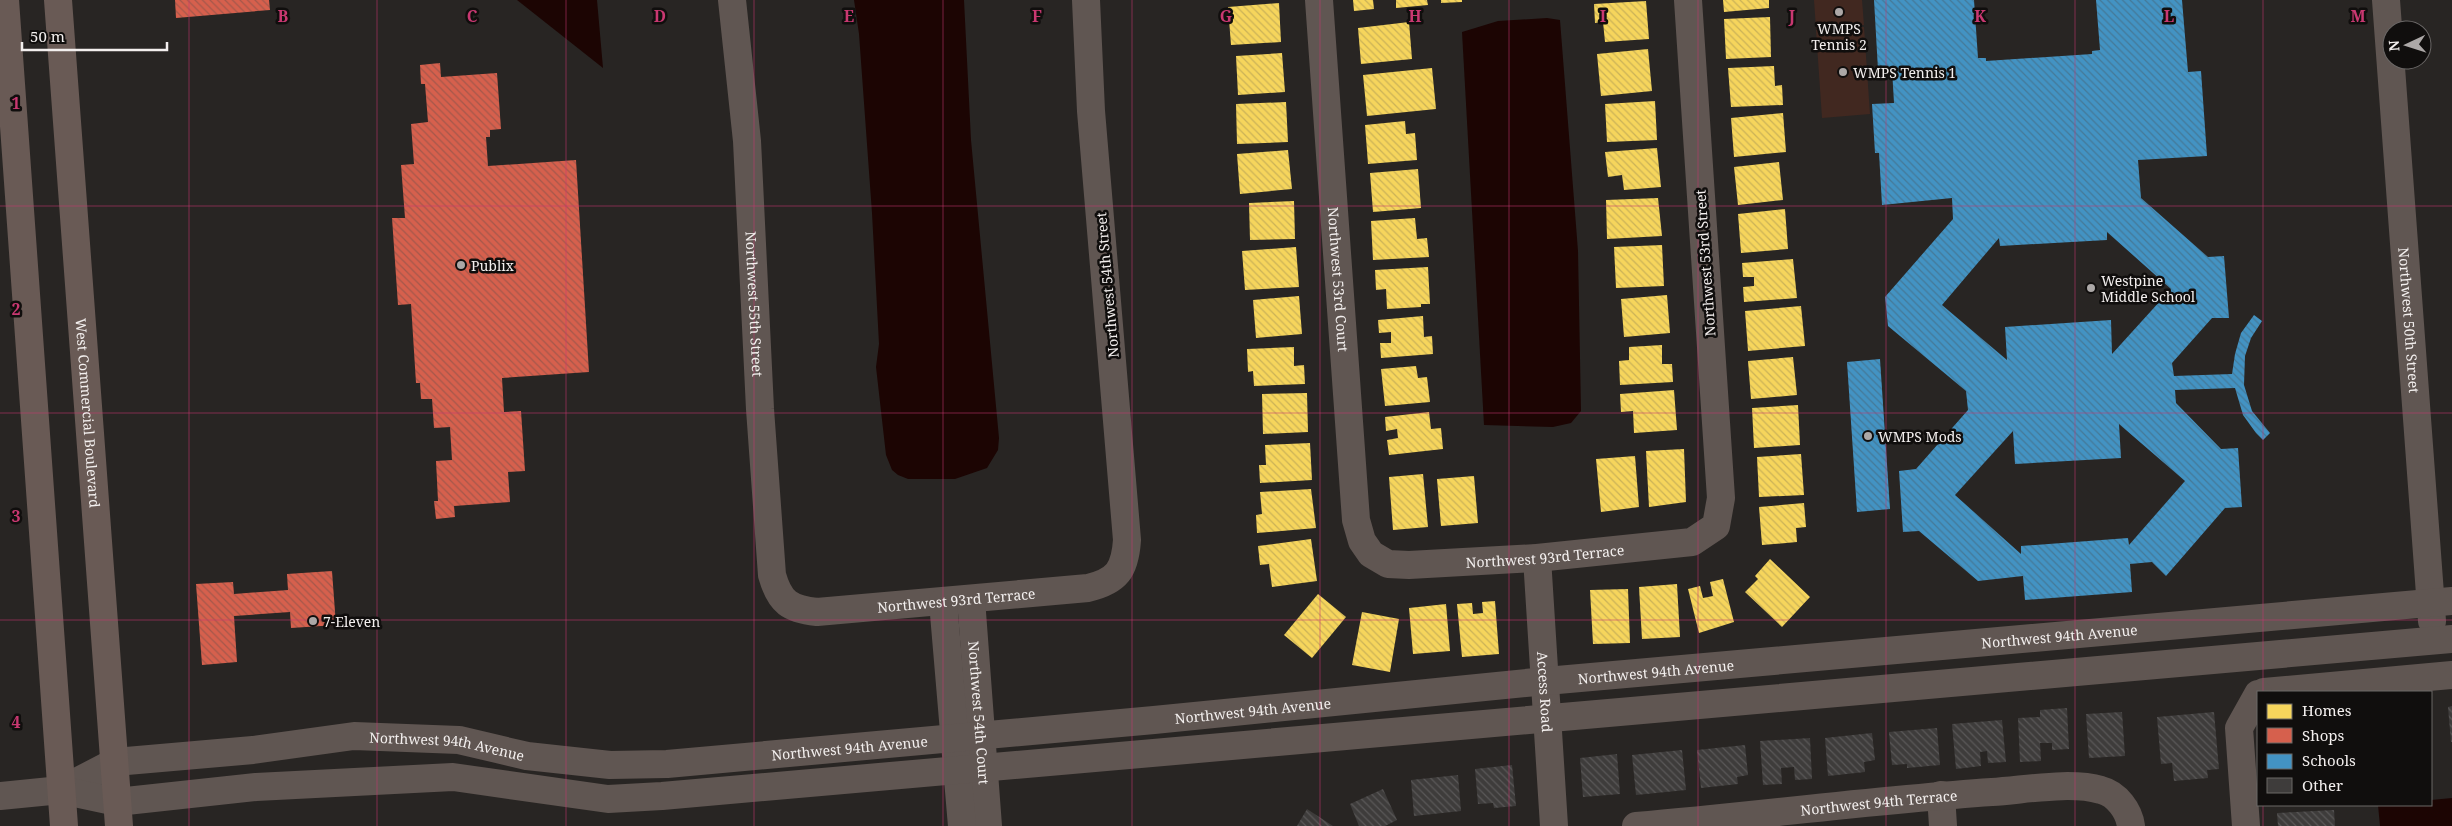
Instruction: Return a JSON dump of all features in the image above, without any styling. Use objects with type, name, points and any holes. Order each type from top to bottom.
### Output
[{"type":"highway","points":[[5,0],[64,826]]},
{"type":"highway","name":"West Commercial Boulevard","points":[[58,0],[118,814]]},
{"type":"street","name":"Northwest 55th Street","points":[[732,0],[747,141],[760,409],[772,575],[777,591],[788,604]]},
{"type":"street","name":"Northwest 54th Street","points":[[1086,0],[1091,111],[1127,540],[1126,556],[1121,570]]},
{"type":"street","name":"Northwest 53rd Court","points":[[1319,0],[1356,520],[1362,540],[1371,554]]},
{"type":"street","name":"Northwest 53rd Street","points":[[1688,0],[1721,498],[1716,526]]},
{"type":"street","name":"Northwest 50th Street","points":[[2386,0],[2442,602],[2443,640]]},
{"type":"street","name":"Northwest 93rd Terrace","points":[[1371,554],[1388,564],[1409,565],[1537,558],[1692,542],[1716,526]]},
{"type":"street","name":"Access Road","points":[[1537,558],[1554,826]]},
{"type":"street","name":"Northwest 93rd Terrace","points":[[788,604],[800,610],[817,612],[1088,588],[1112,579],[1121,570]]},
{"type":"street","name":"Northwest 54th Court","points":[[962,826],[972,768],[982,736],[970,599]]},
{"type":"street","name":"Northwest 54th Court","points":[[943,602],[956,738],[972,768],[988,826]]},
{"type":"street","name":"Northwest 94th Avenue","points":[[0,796],[61,790],[115,762],[253,750],[354,736],[459,740],[527,756],[610,765],[667,764],[982,736],[1546,681],[2442,602]]},
{"type":"street","name":"Northwest 94th Avenue","points":[[61,790],[118,814],[256,787],[453,778],[608,798],[2443,640]]},
{"type":"street","points":[[2275,691],[2452,675]]},
{"type":"street","points":[[2246,826],[2239,728],[2257,696]]},
{"type":"street","name":"Northwest 94th Terrace","points":[[1636,826],[1746,821],[1941,795],[2080,786],[2103,790],[2118,799],[2130,819],[2131,826]]},
{"type":"street","points":[[1941,795],[1943,826]]},
{"type":"shaded area","points":[[517,0],[597,0],[603,68]]},
{"type":"shaded area","points":[[854,0],[964,0],[971,140],[999,438],[998,450],[987,468],[955,479],[908,479],[892,470],[886,455],[876,367],[879,344],[872,213],[859,34]]},
{"type":"shaded area","name":"WMPS Tennis 2","points":[[1814,0],[1862,0],[1864,25],[1816,29]]},
{"type":"shaded area","points":[[1547,18],[1560,20],[1578,251],[1581,411],[1571,423],[1553,427],[1484,425],[1462,32],[1498,21]]},
{"type":"shaded area","name":"WMPS Tennis 1","points":[[1864,27],[1870,114],[1822,118],[1816,30]]},
{"type":"shaded area","points":[[2452,798],[2452,826],[2380,826],[2378,806],[2432,806],[2432,800]]},
{"type":"building: Homes","points":[[1353,0],[1373,0],[1374,9],[1354,11]]},
{"type":"building: Homes","points":[[1396,0],[1427,0],[1428,5],[1396,8]]},
{"type":"building: Homes","points":[[1441,0],[1462,0],[1462,2],[1441,3]]},
{"type":"building: Homes","points":[[1723,0],[1769,0],[1769,8],[1724,12]]},
{"type":"building: Homes","points":[[1646,1],[1649,39],[1605,42],[1603,22],[1595,23],[1594,4]]},
{"type":"building: Homes","points":[[1279,3],[1281,42],[1231,45],[1228,7]]},
{"type":"building: Homes","points":[[1770,17],[1771,57],[1726,59],[1724,19]]},
{"type":"building: Homes","points":[[1409,22],[1412,59],[1361,64],[1358,28]]},
{"type":"building: Homes","points":[[1648,49],[1652,91],[1601,96],[1597,54]]},
{"type":"building: Homes","points":[[1282,53],[1285,92],[1238,95],[1236,56]]},
{"type":"building: Homes","points":[[1774,66],[1775,86],[1782,85],[1783,105],[1731,107],[1728,68]]},
{"type":"building: Homes","points":[[1432,68],[1436,109],[1367,116],[1363,75]]},
{"type":"building: Homes","points":[[1655,101],[1657,140],[1607,142],[1605,104]]},
{"type":"building: Homes","points":[[1286,102],[1288,142],[1237,144],[1236,104]]},
{"type":"building: Homes","points":[[1783,113],[1786,152],[1734,157],[1731,118]]},
{"type":"building: Homes","points":[[1405,121],[1406,134],[1415,133],[1417,160],[1368,164],[1365,125]]},
{"type":"building: Homes","points":[[1657,148],[1661,187],[1624,190],[1622,175],[1608,177],[1605,152]]},
{"type":"building: Homes","points":[[1288,150],[1292,189],[1240,194],[1237,154]]},
{"type":"building: Homes","points":[[1779,162],[1783,200],[1738,205],[1734,167]]},
{"type":"building: Homes","points":[[1418,169],[1421,208],[1373,212],[1370,173]]},
{"type":"building: Homes","points":[[1658,198],[1662,236],[1607,239],[1606,200]]},
{"type":"building: Homes","points":[[1294,201],[1295,239],[1250,240],[1249,203]]},
{"type":"building: Homes","points":[[1785,209],[1788,249],[1741,253],[1738,214]]},
{"type":"building: Homes","points":[[1415,218],[1417,239],[1427,238],[1429,257],[1373,260],[1371,221]]},
{"type":"building: Homes","points":[[1662,245],[1664,286],[1616,288],[1614,247]]},
{"type":"building: Homes","points":[[1296,247],[1299,287],[1245,290],[1242,251]]},
{"type":"building: Homes","points":[[1793,259],[1797,298],[1744,302],[1743,287],[1754,286],[1754,277],[1743,277],[1742,263]]},
{"type":"building: Homes","points":[[1428,267],[1430,304],[1421,304],[1421,307],[1387,309],[1386,289],[1376,290],[1375,270]]},
{"type":"building: Homes","points":[[1667,295],[1670,333],[1624,337],[1621,299]]},
{"type":"building: Homes","points":[[1299,296],[1302,334],[1256,338],[1253,300]]},
{"type":"building: Homes","points":[[1801,306],[1805,346],[1748,351],[1745,311]]},
{"type":"building: Homes","points":[[1423,316],[1424,337],[1432,336],[1433,354],[1381,358],[1380,343],[1391,343],[1391,332],[1379,333],[1378,320]]},
{"type":"building: Homes","points":[[1662,345],[1662,364],[1672,364],[1673,382],[1620,385],[1619,361],[1629,360],[1629,347]]},
{"type":"building: Homes","points":[[1294,347],[1294,366],[1304,365],[1305,384],[1254,386],[1253,371],[1248,372],[1247,349]]},
{"type":"building: Homes","points":[[1793,357],[1797,395],[1751,399],[1748,361]]},
{"type":"building: Homes","points":[[1416,366],[1418,378],[1427,377],[1430,402],[1385,406],[1381,369]]},
{"type":"building: Homes","points":[[1674,390],[1677,430],[1634,433],[1633,411],[1621,412],[1620,394]]},
{"type":"building: Homes","points":[[1307,393],[1308,432],[1263,434],[1262,394]]},
{"type":"building: Homes","points":[[1798,405],[1800,445],[1754,448],[1752,408]]},
{"type":"building: Homes","points":[[1429,412],[1431,429],[1441,428],[1443,449],[1389,455],[1387,440],[1398,438],[1397,429],[1386,431],[1385,417]]},
{"type":"building: Homes","points":[[1310,443],[1312,480],[1260,483],[1259,465],[1266,465],[1265,445]]},
{"type":"building: Homes","points":[[1684,449],[1686,502],[1649,507],[1646,451]]},
{"type":"building: Homes","points":[[1801,454],[1804,495],[1759,497],[1757,457]]},
{"type":"building: Homes","points":[[1635,456],[1639,507],[1601,512],[1596,459]]},
{"type":"building: Homes","points":[[1423,474],[1428,527],[1393,530],[1389,477]]},
{"type":"building: Homes","points":[[1474,476],[1478,523],[1441,526],[1437,479]]},
{"type":"building: Homes","points":[[1311,489],[1316,528],[1257,533],[1256,515],[1262,514],[1260,492]]},
{"type":"building: Homes","points":[[1804,503],[1806,527],[1796,528],[1797,542],[1762,545],[1759,507]]},
{"type":"building: Homes","points":[[1311,539],[1317,581],[1272,587],[1269,564],[1260,565],[1258,546]]},
{"type":"building: Homes","points":[[1770,559],[1810,597],[1782,627],[1745,592],[1758,579],[1755,576]]},
{"type":"building: Homes","points":[[1723,579],[1734,622],[1699,633],[1688,589],[1700,586],[1703,598],[1713,596],[1710,582]]},
{"type":"building: Homes","points":[[1677,584],[1680,637],[1642,639],[1639,587]]},
{"type":"building: Homes","points":[[1628,589],[1630,643],[1593,644],[1590,590]]},
{"type":"building: Homes","points":[[1318,594],[1346,617],[1312,658],[1284,635]]},
{"type":"building: Homes","points":[[1495,601],[1499,654],[1462,657],[1457,604],[1472,603],[1473,614],[1483,613],[1482,602]]},
{"type":"building: Homes","points":[[1446,604],[1450,651],[1413,654],[1409,608]]},
{"type":"building: Homes","points":[[1362,612],[1399,619],[1390,672],[1352,665]]},
{"type":"building: Shops","points":[[175,0],[269,0],[270,10],[176,18]]},
{"type":"building: Shops","points":[[440,63],[441,77],[497,73],[501,129],[490,130],[490,137],[486,137],[488,166],[576,160],[589,372],[502,378],[504,412],[521,411],[525,471],[508,472],[510,502],[454,506],[455,517],[436,519],[434,501],[438,501],[436,461],[452,460],[450,427],[434,428],[432,399],[421,399],[420,383],[416,383],[411,304],[398,305],[392,218],[405,218],[401,165],[414,164],[411,124],[428,122],[425,84],[421,84],[420,65]]},
{"type":"building: Shops","name":"7-Eleven","points":[[332,571],[336,625],[291,628],[290,612],[234,616],[237,662],[202,665],[196,584],[233,582],[234,594],[288,590],[287,574]]},
{"type":"building: Schools","name":"Westpine Middle School","points":[[1874,0],[1974,0],[1978,58],[1986,58],[1986,61],[2092,54],[2092,51],[2100,50],[2096,0],[2182,0],[2188,72],[2201,71],[2207,156],[2138,160],[2141,198],[2208,257],[2224,256],[2229,318],[2212,318],[2172,363],[2174,376],[2232,374],[2241,333],[2254,315],[2262,321],[2251,338],[2245,356],[2244,385],[2252,411],[2270,433],[2263,440],[2256,433],[2243,415],[2235,388],[2175,390],[2176,403],[2221,449],[2238,448],[2242,507],[2225,508],[2166,576],[2152,562],[2130,564],[2132,592],[2025,600],[2023,576],[1978,581],[1919,531],[1903,532],[1899,471],[1916,469],[1968,410],[1966,391],[1888,326],[1885,297],[1953,219],[1952,198],[1882,205],[1879,153],[1875,153],[1872,104],[1894,103],[1892,69],[1878,70]],"holes":[[[2107,232],[2171,289],[2112,354],[2111,320],[2005,327],[2007,360],[1942,305],[1999,238],[2000,246],[2107,240]],[[2119,424],[2185,481],[2129,545],[2128,538],[2021,546],[2021,554],[1955,495],[2013,431],[2015,464],[2121,458]]]},
{"type":"building: Schools","name":"WMPS Mods","points":[[1880,359],[1890,509],[1857,512],[1847,362]]},
{"type":"building: Other","points":[[2452,706],[2452,742],[2451,742],[2448,707]]},
{"type":"building: Other","points":[[2067,708],[2069,749],[2052,750],[2052,743],[2040,743],[2041,761],[2020,762],[2018,718],[2040,717],[2040,710]]},
{"type":"building: Other","points":[[2122,712],[2125,756],[2089,758],[2086,714]]},
{"type":"building: Other","points":[[2214,712],[2219,769],[2207,770],[2208,778],[2174,781],[2172,763],[2161,764],[2157,717]]},
{"type":"building: Other","points":[[2002,720],[2006,762],[1988,763],[1987,751],[1980,752],[1981,766],[1956,769],[1952,724]]},
{"type":"building: Other","points":[[1937,728],[1940,765],[1907,768],[1907,764],[1892,765],[1889,732]]},
{"type":"building: Other","points":[[1872,733],[1875,760],[1864,762],[1865,772],[1828,776],[1825,738]]},
{"type":"building: Other","points":[[1810,738],[1812,779],[1795,780],[1794,767],[1781,768],[1782,784],[1763,785],[1760,741]]},
{"type":"building: Other","points":[[1745,745],[1748,775],[1737,777],[1738,784],[1701,788],[1697,750]]},
{"type":"building: Other","points":[[1682,750],[1686,790],[1636,795],[1632,755]]},
{"type":"building: Other","points":[[1617,754],[1620,794],[1583,797],[1580,758]]},
{"type":"building: Other","points":[[1512,765],[1516,806],[1494,808],[1493,803],[1478,804],[1475,769]]},
{"type":"building: Other","points":[[1458,775],[1461,811],[1414,816],[1411,780]]},
{"type":"building: Other","points":[[1383,789],[1397,820],[1385,826],[1359,826],[1350,804]]},
{"type":"building: Other","points":[[1307,809],[1333,826],[1297,826]]},
{"type":"building: Other","points":[[2334,810],[2335,826],[2278,826],[2277,813]]},
{"type":"place","name":"WMPS Tennis 2","points":[[1839,12]]},
{"type":"place","name":"WMPS Tennis 1","points":[[1843,72]]},
{"type":"place","name":"Publix","points":[[461,265]]},
{"type":"place","name":"Westpine Middle School","points":[[2091,288]]},
{"type":"place","name":"WMPS Mods","points":[[1868,436]]},
{"type":"place","name":"7-Eleven","points":[[313,621]]}]
